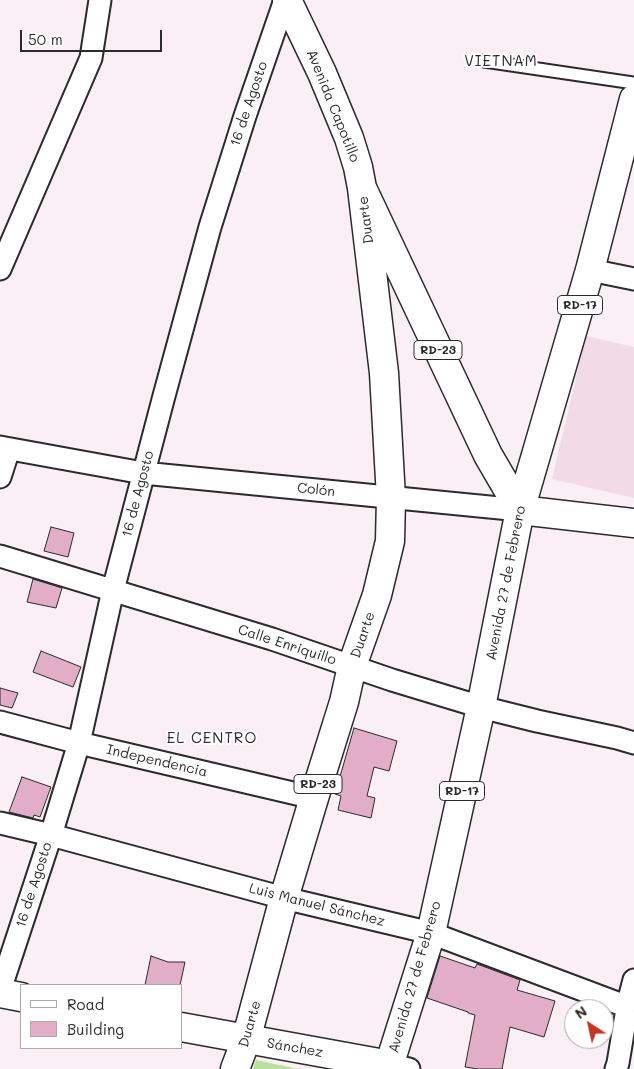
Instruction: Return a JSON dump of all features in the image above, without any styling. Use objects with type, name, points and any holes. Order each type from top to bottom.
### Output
[{"type":"main road","name":"Avenida Capotillo","points":[[286,0],[322,73],[349,138],[362,188],[488,455],[520,510]]},
{"type":"main road","name":"Avenida 27 de Febrero","points":[[396,1068],[431,933],[481,707],[520,510],[590,270],[634,100]]},
{"type":"main road","name":"Duarte","points":[[235,1069],[246,1040],[284,898],[344,702],[352,666],[377,595],[390,541],[391,498],[384,374],[362,188]]},
{"type":"main road","name":"Colón","points":[[520,510],[634,523]]},
{"type":"main road","points":[[0,992],[20,997]]},
{"type":"main road","name":"Sánchez","points":[[182,1028],[396,1068]]},
{"type":"street","points":[[0,269],[91,58],[100,0]]},
{"type":"street","name":"16 de Agosto","points":[[0,992],[79,743],[113,590],[210,227],[245,116],[286,0]]},
{"type":"street","points":[[590,270],[634,279]]},
{"type":"street","points":[[0,477],[5,448]]},
{"type":"street","name":"Colón","points":[[5,448],[143,473],[520,510]]},
{"type":"street","name":"Calle Enriquillo","points":[[0,556],[272,639],[392,680],[481,707],[537,722],[634,743]]},
{"type":"street","name":"Independencia","points":[[0,722],[79,743],[314,798]]},
{"type":"street","name":"Luis Manuel Sánchez","points":[[0,823],[284,898],[431,933],[620,1004],[628,1003]]},
{"type":"street","points":[[616,1069],[634,980]]},
{"type":"lane","points":[[484,62],[634,83]]},
{"type":"shaded area","points":[[586,336],[634,347],[634,498],[552,479]]},
{"type":"green space","points":[[256,1060],[298,1069],[253,1069]]},
{"type":"building","points":[[51,527],[74,533],[68,557],[44,551]]},
{"type":"building","points":[[33,579],[62,588],[56,608],[27,602]]},
{"type":"building","points":[[41,651],[81,667],[73,687],[33,672]]},
{"type":"building","points":[[0,688],[18,693],[12,708],[0,705]]},
{"type":"building","points":[[354,728],[397,741],[389,771],[374,767],[367,796],[375,798],[371,818],[338,810],[341,796],[335,794]]},
{"type":"building","points":[[22,777],[51,787],[40,817],[34,815],[33,818],[9,812]]},
{"type":"building","points":[[151,956],[168,962],[185,962],[180,984],[145,984]]},
{"type":"building","points":[[440,956],[475,968],[477,964],[520,980],[517,990],[555,1001],[544,1037],[510,1027],[502,1069],[465,1067],[475,1015],[427,998]]},
{"type":"district","name":"VIETNAM","points":[[501,61]]},
{"type":"district","name":"EL CENTRO","points":[[212,738]]}]
